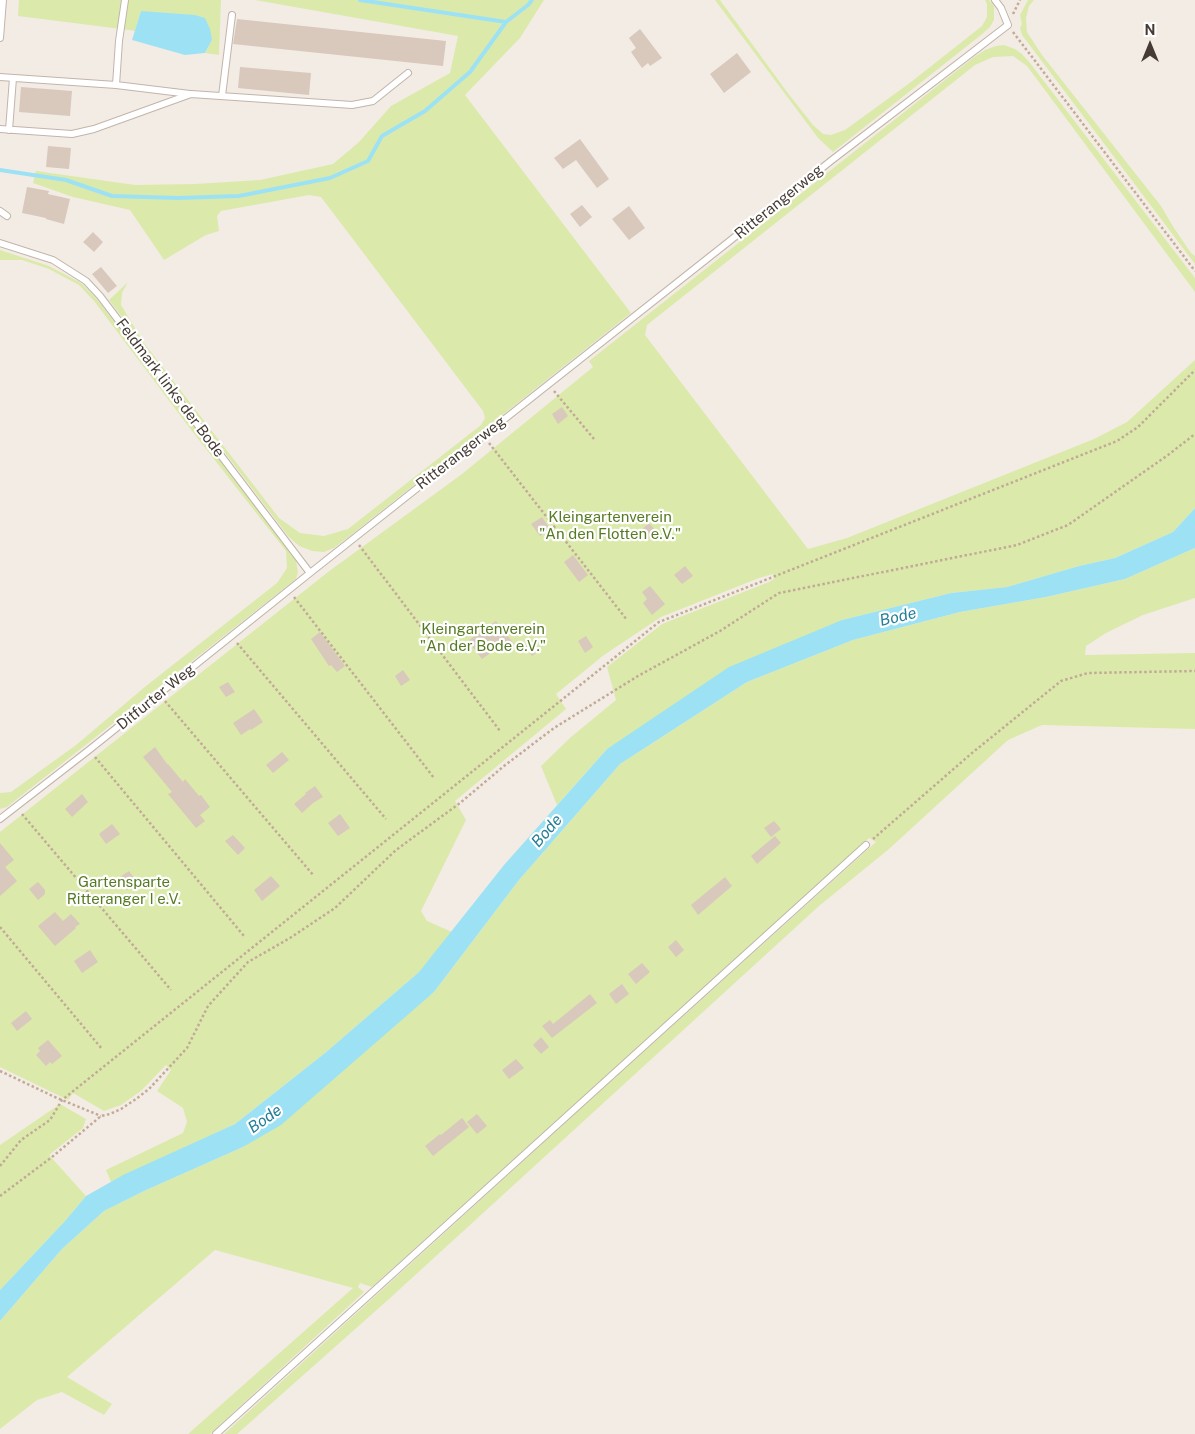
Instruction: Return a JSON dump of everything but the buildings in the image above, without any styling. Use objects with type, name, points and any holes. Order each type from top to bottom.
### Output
[{"type":"lane","points":[[0,38],[4,0]]},
{"type":"lane","points":[[116,85],[119,41],[125,0]]},
{"type":"lane","points":[[995,0],[1001,8],[1008,25]]},
{"type":"lane","points":[[222,96],[232,15]]},
{"type":"lane","name":"Ritterangerweg","points":[[310,572],[832,160],[1008,25]]},
{"type":"lane","points":[[0,77],[116,85],[191,94],[352,105],[373,101],[408,73]]},
{"type":"lane","points":[[9,130],[13,78]]},
{"type":"lane","points":[[0,129],[72,134],[94,129],[191,94]]},
{"type":"lane","points":[[0,211],[7,216]]},
{"type":"lane","name":"Feldmark links der Bode","points":[[0,243],[53,260],[86,281],[100,296],[310,572]]},
{"type":"lane","name":"Ditfurter Weg","points":[[0,819],[160,694],[310,572]]},
{"type":"lane","points":[[216,1434],[866,845]]},
{"type":"path","points":[[1008,25],[1195,272]]},
{"type":"path","points":[[0,1166],[21,1140],[50,1120],[62,1100],[659,622],[1117,440],[1138,427],[1195,370]]},
{"type":"path","points":[[548,384],[594,440]]},
{"type":"path","points":[[0,1196],[52,1157],[101,1116],[121,1109],[149,1089],[187,1048],[208,1006],[248,962],[290,938],[335,908],[396,850],[460,803],[554,728],[638,676],[720,631],[779,593],[1017,545],[1068,525],[1195,434]]},
{"type":"path","points":[[483,436],[627,620]]},
{"type":"path","points":[[354,538],[500,731]]},
{"type":"path","points":[[288,590],[434,778]]},
{"type":"path","points":[[231,636],[386,819]]},
{"type":"path","points":[[866,845],[972,753],[1061,681],[1088,673],[1195,671]]},
{"type":"path","points":[[160,694],[314,876]]},
{"type":"path","points":[[89,750],[244,936]]},
{"type":"path","points":[[16,807],[171,990]]},
{"type":"path","points":[[0,928],[102,1049]]},
{"type":"path","points":[[0,1071],[101,1116]]},
{"type":"green space","points":[[19,0],[221,0],[219,55],[205,53],[212,40],[141,11],[135,31],[18,16]]},
{"type":"green space","points":[[255,0],[544,0],[520,38],[465,95],[631,313],[351,535],[334,548],[324,552],[312,551],[299,546],[288,536],[109,300],[128,282],[122,293],[121,305],[144,343],[279,518],[300,533],[324,536],[348,529],[481,425],[485,418],[483,411],[321,197],[309,195],[221,211],[217,216],[219,231],[206,235],[164,260],[130,210],[73,197],[33,183],[36,171],[135,185],[195,184],[260,180],[333,164],[359,142],[391,106],[450,73],[458,36]]},
{"type":"green space","points":[[715,0],[720,0],[813,125],[823,134],[831,135],[845,130],[911,82],[982,26],[987,17],[987,4],[985,0],[989,0],[994,6],[994,20],[990,27],[981,35],[833,152],[818,138]]},
{"type":"green space","points":[[1028,0],[1034,0],[1029,6],[1026,18],[1027,32],[1042,55],[1161,206],[1191,253],[1195,256],[1195,264],[1022,35],[1020,15]]},
{"type":"green space","points":[[1004,45],[1015,49],[1030,63],[1195,278],[1195,292],[1027,66],[1013,56],[993,57],[975,65],[647,325],[645,335],[808,549],[847,538],[1094,439],[1127,422],[1195,360],[1195,508],[1173,532],[1115,558],[1079,566],[1007,587],[951,593],[842,620],[607,749],[557,805],[541,766],[571,737],[616,700],[607,667],[662,624],[775,578],[773,574],[759,578],[661,617],[604,655],[556,694],[566,709],[455,801],[466,820],[421,911],[427,921],[452,932],[419,972],[325,1053],[235,1124],[111,1182],[106,1170],[183,1133],[187,1122],[183,1108],[157,1091],[171,1070],[166,1065],[141,1091],[121,1105],[104,1111],[73,1093],[68,1100],[0,1067],[0,832],[328,572],[462,474],[593,367],[589,361],[974,57],[985,50]]},
{"type":"green space","points":[[0,250],[49,266],[81,283],[96,298],[290,550],[296,561],[298,572],[296,579],[7,807],[0,809],[0,793],[11,792],[76,745],[146,686],[277,583],[287,568],[286,551],[94,301],[79,285],[49,269],[22,260],[0,260]]},
{"type":"green space","points":[[1195,548],[1195,598],[1143,615],[1106,633],[1086,646],[1085,655],[1195,653],[1195,729],[1042,725],[1008,740],[889,849],[819,906],[389,1299],[237,1434],[224,1434],[876,842],[869,838],[372,1287],[360,1283],[358,1287],[364,1292],[210,1434],[188,1434],[353,1288],[215,1250],[67,1377],[112,1404],[104,1415],[62,1392],[37,1400],[0,1429],[0,1321],[62,1249],[104,1211],[243,1147],[434,992],[519,880],[620,764],[747,682],[853,640],[960,612],[1046,597],[1125,579]]},
{"type":"green space","points":[[60,1104],[86,1119],[83,1128],[49,1155],[86,1196],[0,1290],[0,1145]]},
{"type":"water","points":[[141,11],[195,15],[205,18],[212,40],[205,53],[185,55],[132,40]]},
{"type":"water","name":"Bode","points":[[1195,508],[1195,548],[1125,579],[1046,597],[960,612],[853,640],[747,682],[620,764],[519,880],[434,992],[281,1125],[243,1147],[104,1211],[62,1249],[0,1321],[0,1290],[86,1196],[123,1175],[235,1124],[325,1053],[419,972],[504,865],[607,749],[729,667],[842,620],[951,593],[1007,587],[1079,566],[1115,558],[1173,532]]},
{"type":"waterway","points":[[360,0],[506,22]]},
{"type":"waterway","points":[[0,170],[66,180],[112,196],[178,198],[239,196],[330,178],[368,161],[382,136],[425,111],[470,72],[506,22],[532,0]]},
{"type":"park label","name":"Kleingartenverein \"An den Flotten e.V.\"","points":[[610,526]]},
{"type":"park label","name":"Kleingartenverein \"An der Bode e.V.\"","points":[[483,638]]},
{"type":"park label","name":"Gartensparte Ritteranger I e.V.","points":[[124,890]]}]
